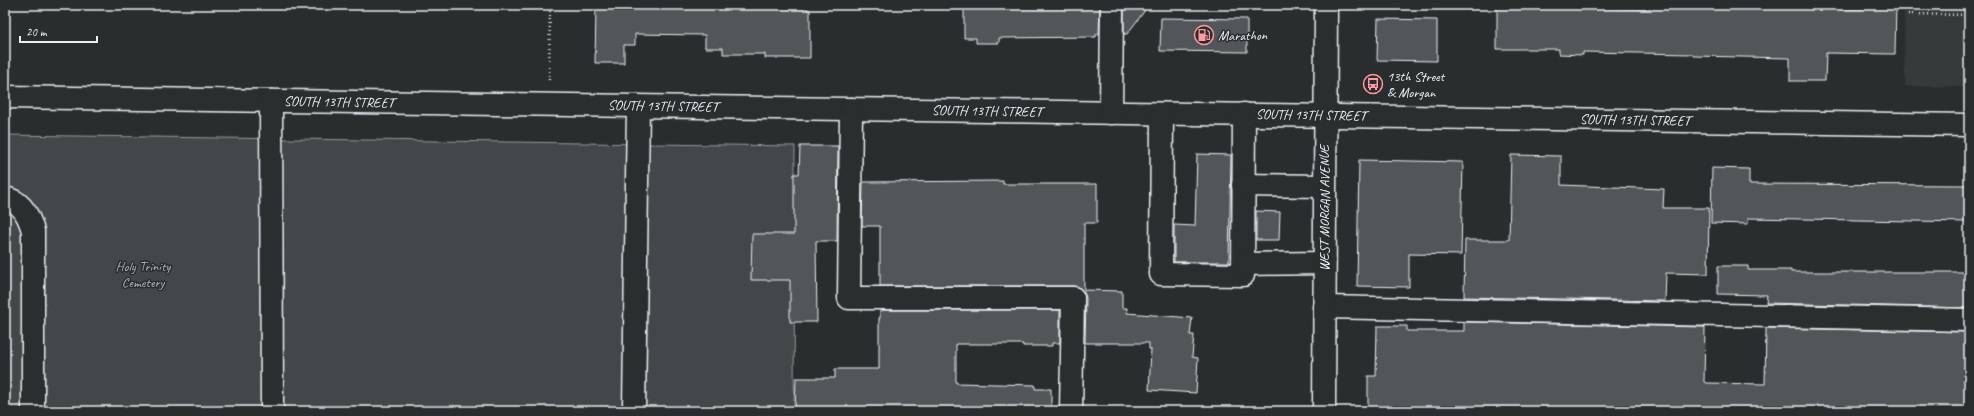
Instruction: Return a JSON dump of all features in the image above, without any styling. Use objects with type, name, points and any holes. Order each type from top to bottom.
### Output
[{"type":"street","points":[[1111,113],[1112,5]]},
{"type":"street","name":"WEST MORGAN AVENUE","points":[[1324,411],[1324,115],[1326,5]]},
{"type":"street","name":"SOUTH 13TH STREET","points":[[5,96],[1969,125]]},
{"type":"street","points":[[271,101],[272,411]]},
{"type":"street","points":[[634,411],[638,106]]},
{"type":"street","points":[[851,109],[849,298],[1073,298],[1071,411]]},
{"type":"street","points":[[1162,114],[1161,274],[1243,275],[1244,114]]},
{"type":"street","points":[[1243,185],[1324,186]]},
{"type":"street","points":[[5,198],[20,204],[28,215],[33,231],[33,411]]},
{"type":"street","points":[[1243,264],[1324,263]]},
{"type":"street","points":[[1324,308],[1969,320]]},
{"type":"path","points":[[549,105],[550,5]]},
{"type":"path","points":[[1908,14],[1969,15]]},
{"type":"shaded area","points":[[1904,5],[1969,5],[1969,87],[1905,86]]},
{"type":"green space","name":"Holy Trinity Cemetery","points":[[5,135],[795,146],[794,411],[5,411]]},
{"type":"building","points":[[596,5],[807,5],[807,10],[810,10],[810,58],[765,58],[765,54],[723,54],[723,48],[705,48],[705,35],[635,34],[635,45],[624,45],[624,63],[595,63]]},
{"type":"building","points":[[964,5],[1100,5],[1099,34],[1096,34],[1096,37],[999,38],[999,43],[976,43],[976,38],[964,38]]},
{"type":"building","points":[[1124,5],[1149,5],[1127,34],[1124,34]]},
{"type":"building","points":[[1497,5],[1584,5],[1584,8],[1649,9],[1649,6],[1768,5],[1768,8],[1862,9],[1862,5],[1896,5],[1895,54],[1826,53],[1825,81],[1790,81],[1790,58],[1583,52],[1583,55],[1559,54],[1559,49],[1497,49]]},
{"type":"building","name":"Marathon","points":[[1161,18],[1247,19],[1247,52],[1160,51]]},
{"type":"building","points":[[1378,19],[1437,20],[1437,61],[1377,60]]},
{"type":"building","points":[[800,146],[838,146],[837,241],[816,241],[817,322],[790,322],[790,280],[751,280],[752,234],[794,234],[794,174],[799,174]]},
{"type":"building","points":[[1197,154],[1231,155],[1229,262],[1174,262],[1174,225],[1195,226]]},
{"type":"building","points":[[1511,155],[1561,156],[1561,185],[1664,189],[1663,208],[1709,208],[1708,274],[1666,273],[1665,301],[1464,297],[1465,240],[1509,240]]},
{"type":"building","points":[[1359,160],[1463,162],[1461,255],[1409,254],[1409,287],[1357,286]]},
{"type":"building","points":[[1712,168],[1749,169],[1749,184],[1969,185],[1968,222],[1748,218],[1748,224],[1711,223]]},
{"type":"building","points":[[1003,181],[1003,184],[1097,184],[1097,223],[1084,223],[1084,290],[1122,291],[1122,308],[1127,308],[1127,313],[1192,318],[1190,335],[1194,335],[1192,357],[1198,358],[1196,393],[1149,390],[1151,349],[1149,349],[1149,343],[1085,343],[1086,298],[1084,292],[1079,287],[880,286],[880,226],[862,226],[863,182]]},
{"type":"building","points":[[1256,211],[1280,212],[1279,240],[1256,240]]},
{"type":"building","points":[[1718,266],[1748,266],[1748,270],[1791,270],[1791,272],[1969,272],[1969,308],[1766,303],[1767,295],[1718,294]]},
{"type":"building","points":[[880,310],[1060,310],[1060,343],[1052,343],[1052,346],[1023,346],[1023,344],[956,344],[956,383],[1035,385],[1035,389],[1051,389],[1051,411],[795,411],[796,378],[835,378],[835,369],[879,369]]},
{"type":"building","points":[[1464,322],[1705,327],[1704,382],[1707,383],[1765,384],[1766,328],[1969,332],[1969,411],[1368,411],[1368,376],[1376,376],[1377,326],[1407,326],[1407,331],[1464,331]]},
{"type":"place","name":"Marathon","points":[[1204,35]]},
{"type":"place","name":"13th Street & Morgan","points":[[1373,84]]}]
